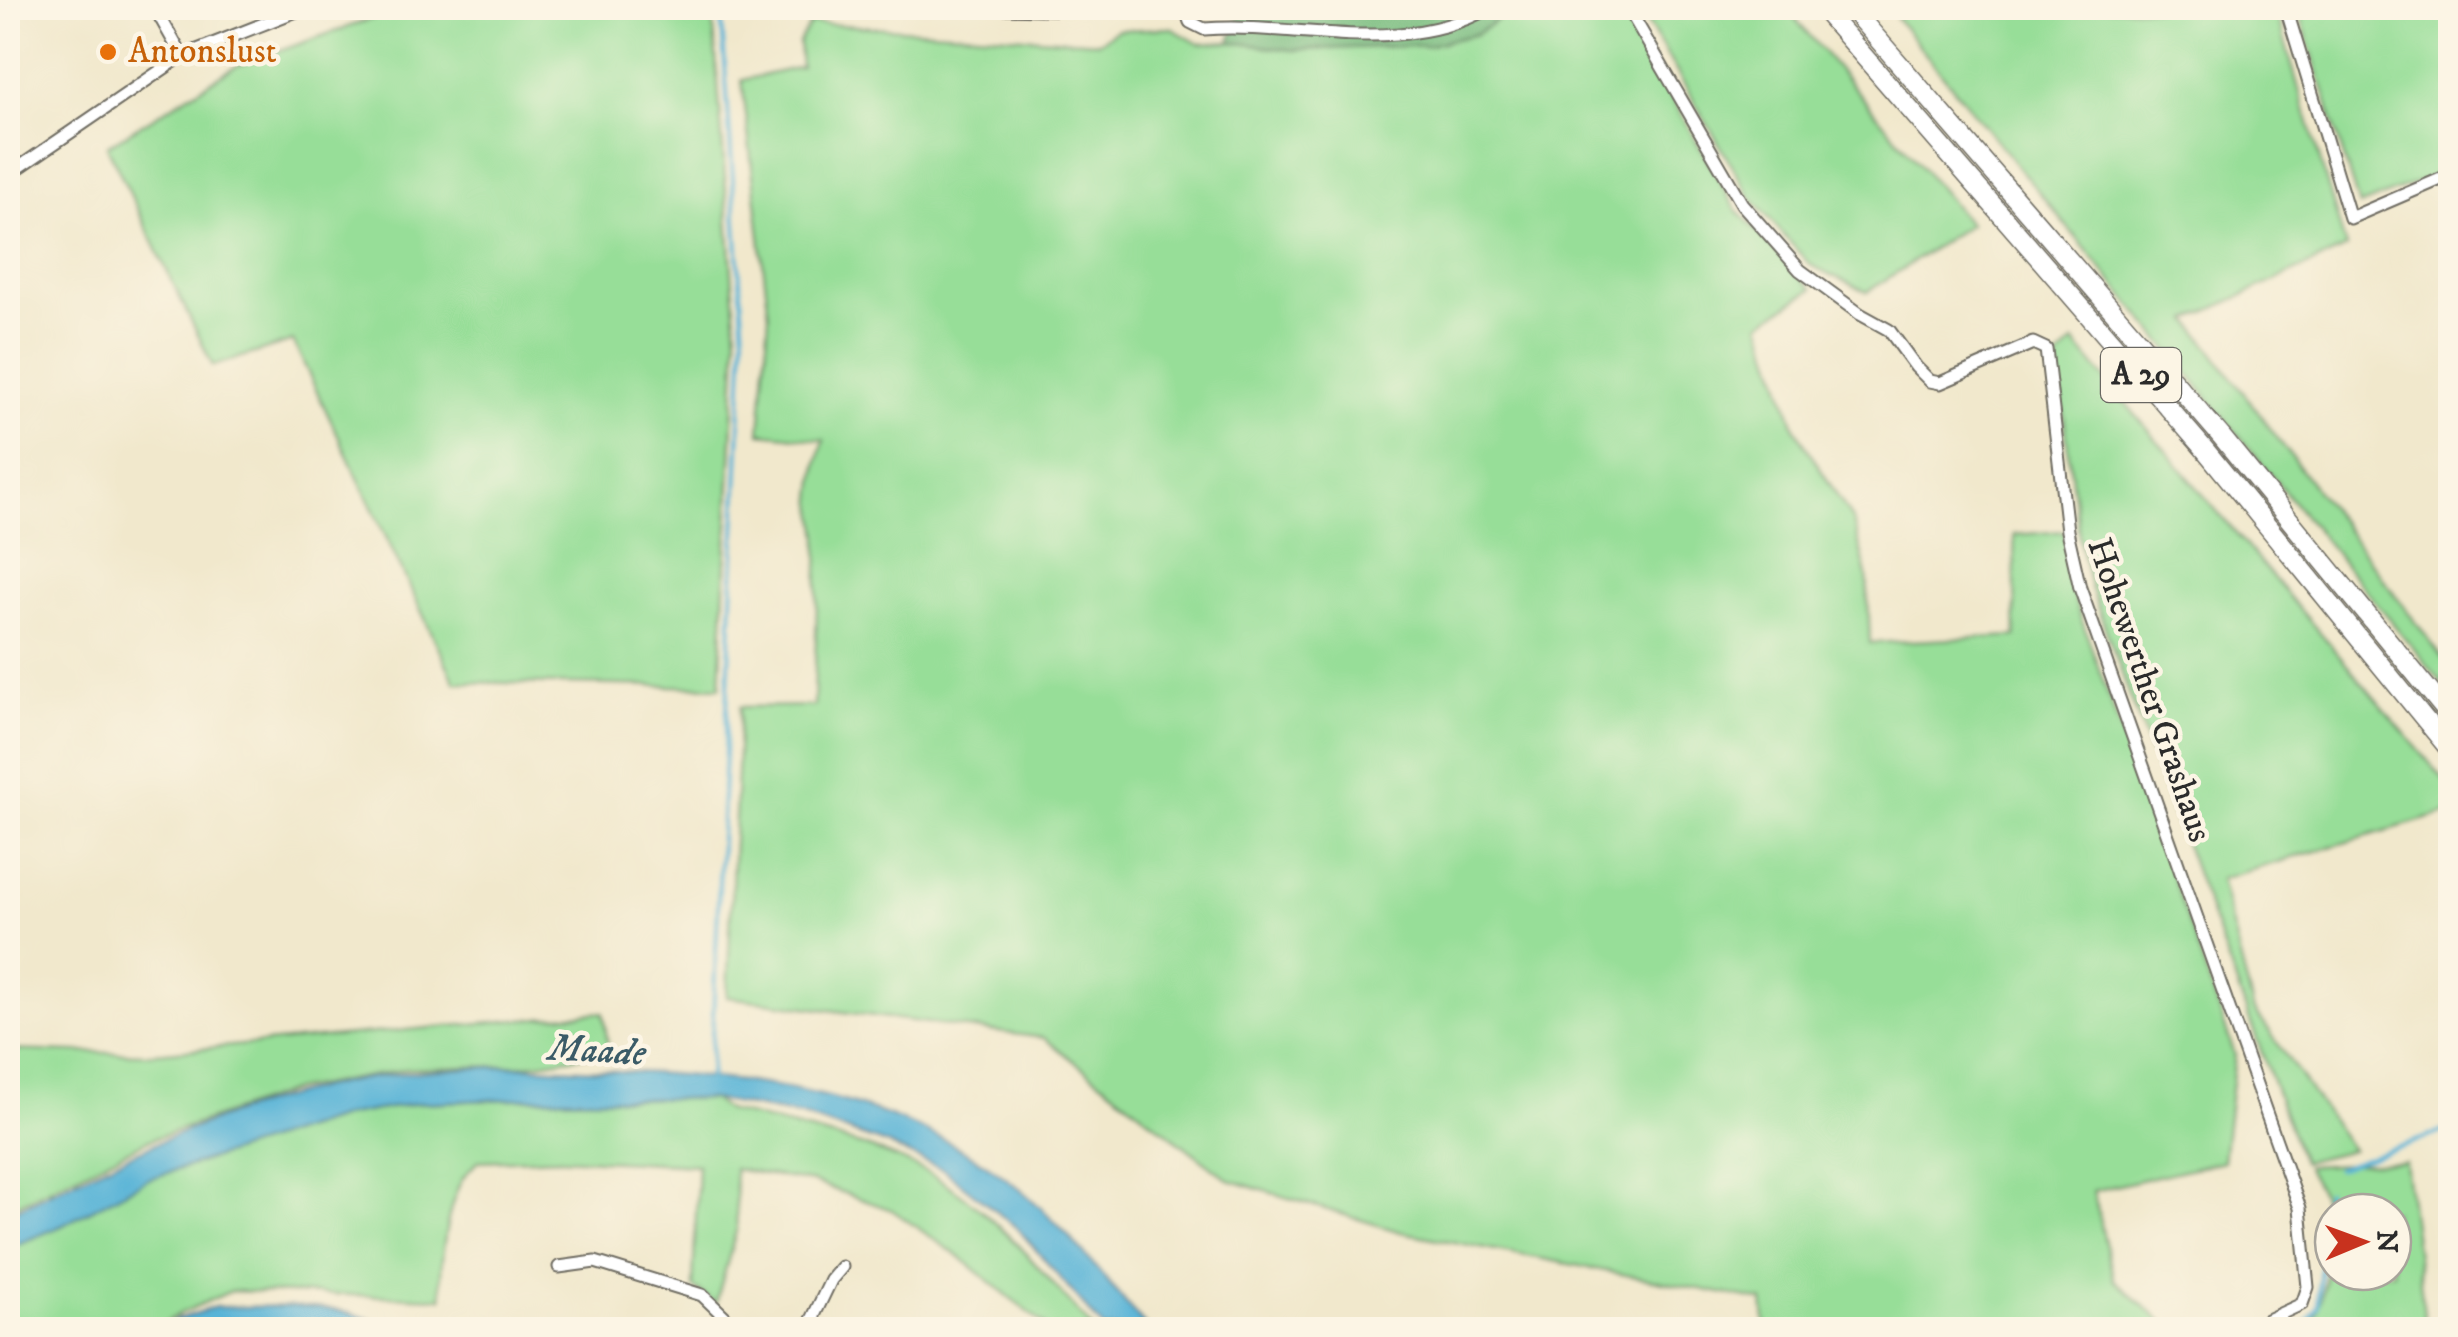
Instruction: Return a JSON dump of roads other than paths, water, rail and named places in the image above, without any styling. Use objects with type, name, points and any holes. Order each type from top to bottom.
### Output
[{"type":"highway","name":"A 29","points":[[1822,8],[2206,451],[2450,750]]},
{"type":"highway","name":"A 29","points":[[1851,8],[2221,436],[2450,716]]},
{"type":"street","points":[[155,8],[182,56]]},
{"type":"street","points":[[8,175],[182,56],[304,8]]},
{"type":"street","points":[[1002,8],[1138,8]]},
{"type":"street","points":[[1186,8],[1190,22],[1204,30],[1380,36],[1456,24],[1489,8]]},
{"type":"street","name":"Hohewerther Grashaus","points":[[1628,8],[1742,204],[1800,270],[1889,330],[1930,380],[1940,384],[2033,343],[2046,348],[2067,532],[2080,588],[2300,1208],[2308,1287],[2302,1304],[2267,1320]]},
{"type":"street","points":[[2286,8],[2350,218],[2450,175]]},
{"type":"street","points":[[559,1267],[595,1262],[702,1296],[725,1317],[731,1330]]},
{"type":"street","points":[[807,1330],[830,1280],[842,1267]]},
{"type":"water","points":[[513,1066],[639,1072],[763,1084],[883,1113],[940,1138],[1018,1187],[1077,1245],[1148,1329],[1104,1329],[1017,1228],[944,1170],[886,1144],[802,1116],[712,1099],[535,1098],[418,1103],[348,1115],[148,1179],[61,1226],[8,1248],[8,1213],[200,1125],[301,1092],[353,1081]]},
{"type":"water","points":[[215,1307],[328,1309],[370,1319],[389,1329],[163,1329],[176,1320]]},
{"type":"waterway","points":[[710,1081],[744,337],[721,8]]},
{"type":"waterway","points":[[2337,1169],[2450,1129]]},
{"type":"waterway","points":[[2302,1330],[2318,1306],[2319,1292]]},
{"type":"place","name":"Antonslust","points":[[108,52]]},
{"type":"water label","name":"Maade","points":[[597,1051]]}]
